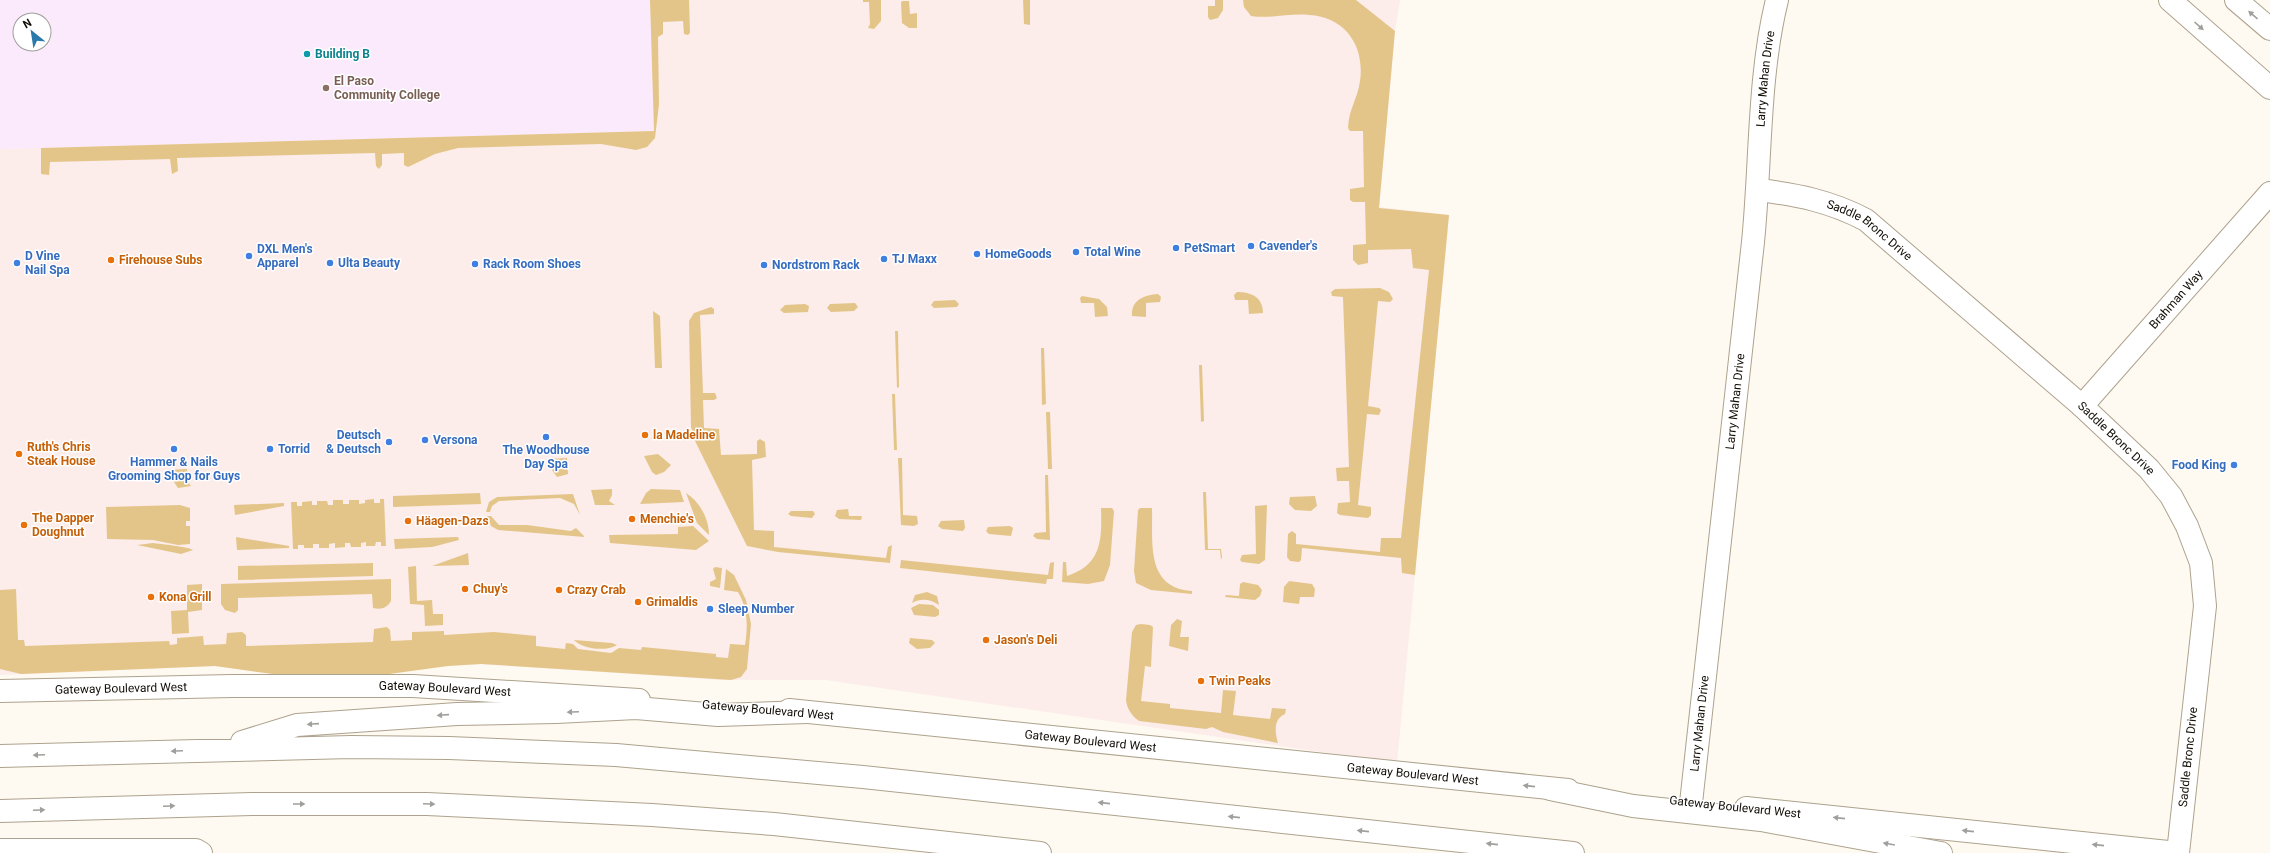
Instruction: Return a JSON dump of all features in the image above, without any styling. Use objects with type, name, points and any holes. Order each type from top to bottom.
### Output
[{"type":"main road","name":"Larry Mahan Drive","points":[[1691,803],[1758,190],[1765,80],[1771,27],[1777,0]]},
{"type":"main road","points":[[2170,0],[2270,88]]},
{"type":"main road","points":[[2236,0],[2270,29]]},
{"type":"main road","name":"Saddle Bronc Drive","points":[[1758,190],[1804,196],[1846,209],[1866,220],[2082,406],[2149,469],[2171,496],[2187,526],[2201,563],[2205,606],[2178,853]]},
{"type":"main road","name":"Brahman Way","points":[[2082,406],[2270,193]]},
{"type":"main road","name":"Gateway Boulevard West","points":[[0,691],[232,686],[413,686],[807,712],[2178,853]]},
{"type":"main road","points":[[216,750],[297,725],[449,714],[636,708],[718,715],[807,712]]},
{"type":"main road","points":[[0,756],[351,747],[449,748],[616,755],[879,779],[1573,853]]},
{"type":"main road","points":[[1550,789],[1633,806],[1760,820],[1941,853]]},
{"type":"main road","points":[[0,811],[252,804],[427,804],[774,824],[1040,853]]},
{"type":"main road","points":[[0,850],[142,849],[196,850],[201,853]]},
{"type":"shaded area","name":"El Paso Community College","points":[[0,0],[650,0],[654,131],[0,149]]},
{"type":"shaded area","points":[[650,0],[1400,0],[1395,31],[1379,207],[1449,215],[1397,763],[826,680],[724,680],[481,664],[280,675],[215,666],[0,675],[0,149],[654,131]]},
{"type":"shaded area","points":[[650,0],[689,0],[690,33],[688,35],[684,34],[683,21],[663,22],[663,34],[658,37],[659,104],[655,138],[647,147],[636,150],[601,144],[458,148],[435,154],[408,167],[404,165],[404,153],[382,154],[382,165],[379,169],[376,166],[375,153],[177,158],[178,171],[172,174],[170,159],[50,162],[49,175],[41,174],[41,148],[654,131]]},
{"type":"shaded area","points":[[863,0],[881,0],[881,21],[874,29],[868,28],[870,24],[869,2],[863,2]]},
{"type":"shaded area","points":[[1023,0],[1030,0],[1030,25],[1024,24]]},
{"type":"shaded area","points":[[1215,0],[1223,0],[1223,10],[1218,18],[1210,20],[1208,17],[1208,6],[1215,6]]},
{"type":"shaded area","points":[[1243,0],[1356,0],[1395,31],[1379,208],[1449,215],[1415,575],[1402,573],[1401,558],[1302,548],[1301,560],[1299,562],[1290,561],[1287,557],[1288,534],[1292,531],[1296,534],[1296,544],[1380,552],[1381,538],[1401,538],[1429,270],[1413,268],[1411,249],[1368,250],[1368,263],[1358,265],[1353,260],[1353,245],[1366,244],[1365,202],[1353,202],[1350,200],[1350,189],[1364,187],[1363,131],[1350,131],[1348,128],[1350,115],[1359,87],[1361,68],[1356,46],[1350,36],[1343,28],[1333,21],[1322,17],[1309,15],[1265,17],[1251,16],[1244,7]]},
{"type":"shaded area","points":[[902,1],[909,1],[910,14],[917,13],[917,28],[909,28],[902,23]]},
{"type":"shaded area","points":[[1380,288],[1389,292],[1393,299],[1390,302],[1378,301],[1368,406],[1379,408],[1381,410],[1379,415],[1367,414],[1358,505],[1371,507],[1371,515],[1368,518],[1340,515],[1337,513],[1338,503],[1350,502],[1349,481],[1337,481],[1336,468],[1349,467],[1343,297],[1332,296],[1331,292],[1335,289]]},
{"type":"shaded area","points":[[1237,292],[1255,296],[1261,303],[1263,313],[1249,314],[1248,300],[1235,300],[1234,295]]},
{"type":"shaded area","points":[[1158,294],[1161,297],[1160,302],[1146,303],[1146,317],[1132,316],[1134,306],[1139,299]]},
{"type":"shaded area","points":[[1082,296],[1099,299],[1107,307],[1108,316],[1095,317],[1094,303],[1081,303],[1080,298]]},
{"type":"shaded area","points":[[955,300],[959,304],[957,307],[934,308],[931,305],[934,301]]},
{"type":"shaded area","points":[[855,303],[858,307],[854,311],[831,312],[827,308],[830,304]]},
{"type":"shaded area","points":[[805,304],[809,306],[808,312],[784,313],[780,310],[785,305]]},
{"type":"shaded area","points":[[711,307],[714,309],[714,314],[700,315],[703,393],[715,393],[717,398],[714,400],[703,400],[704,428],[719,429],[721,455],[757,454],[757,441],[760,439],[765,442],[766,457],[752,460],[754,530],[774,531],[774,547],[886,558],[888,547],[892,545],[890,563],[778,552],[747,546],[696,443],[691,427],[689,321],[694,313]]},
{"type":"shaded area","points":[[653,311],[660,316],[662,368],[655,368]]},
{"type":"shaded area","points":[[895,331],[898,331],[899,387],[897,388]]},
{"type":"shaded area","points":[[1041,348],[1044,348],[1046,404],[1042,405]]},
{"type":"shaded area","points":[[1199,365],[1202,365],[1204,421],[1201,422]]},
{"type":"shaded area","points":[[892,394],[895,394],[897,450],[894,450]]},
{"type":"shaded area","points":[[1046,412],[1050,412],[1052,469],[1048,469]]},
{"type":"shaded area","points":[[658,454],[671,465],[664,472],[656,475],[652,472],[644,456]]},
{"type":"shaded area","points":[[567,458],[568,474],[557,477],[547,463],[548,459]]},
{"type":"shaded area","points":[[898,458],[902,458],[903,515],[917,516],[918,524],[914,526],[901,525]]},
{"type":"shaded area","points":[[187,469],[188,482],[191,486],[178,488],[166,470]]},
{"type":"shaded area","points":[[1045,475],[1048,475],[1050,540],[1037,539],[1033,536],[1035,533],[1046,532]]},
{"type":"shaded area","points":[[612,489],[612,495],[609,501],[615,505],[595,505],[591,490]]},
{"type":"shaded area","points":[[651,489],[680,490],[684,502],[640,504],[646,493]]},
{"type":"shaded area","points":[[1203,492],[1206,492],[1208,549],[1221,549],[1221,560],[1220,550],[1205,550]]},
{"type":"shaded area","points":[[480,493],[481,504],[393,507],[393,496]]},
{"type":"shaded area","points":[[686,493],[696,501],[703,511],[709,529],[709,535],[697,523]]},
{"type":"shaded area","points":[[573,494],[580,515],[574,504],[560,498],[499,501],[492,506],[490,512],[486,512],[489,502],[497,497]]},
{"type":"shaded area","points":[[1315,496],[1317,506],[1311,511],[1295,510],[1289,504],[1290,497]]},
{"type":"shaded area","points":[[374,499],[374,503],[380,503],[380,499],[384,499],[386,546],[381,546],[381,542],[376,542],[375,546],[366,546],[366,542],[361,543],[361,547],[351,547],[350,543],[345,543],[345,547],[335,548],[335,543],[329,544],[329,548],[319,548],[319,544],[313,544],[313,548],[304,548],[304,545],[298,545],[298,549],[293,549],[291,502],[297,502],[297,506],[302,506],[302,502],[312,501],[312,505],[317,505],[317,501],[327,501],[328,505],[333,505],[333,500],[343,500],[343,504],[349,504],[349,500],[359,500],[359,504],[365,503],[365,500]]},
{"type":"shaded area","points":[[284,503],[284,506],[235,515],[234,505]]},
{"type":"shaded area","points":[[180,505],[190,508],[190,521],[186,521],[186,526],[190,526],[190,544],[178,545],[153,540],[107,539],[106,507]]},
{"type":"shaded area","points":[[1267,505],[1265,560],[1259,564],[1242,562],[1240,560],[1242,555],[1256,554],[1255,506]]},
{"type":"shaded area","points":[[1101,508],[1112,508],[1114,511],[1110,565],[1104,581],[1088,584],[1062,582],[1063,562],[1066,562],[1067,576],[1079,571],[1087,565],[1098,550],[1101,530]]},
{"type":"shaded area","points":[[1140,508],[1152,508],[1153,548],[1155,561],[1159,572],[1166,582],[1177,588],[1192,591],[1192,594],[1151,590],[1136,583],[1134,571],[1138,510]]},
{"type":"shaded area","points":[[848,509],[849,516],[862,516],[861,520],[839,519],[835,516],[837,510]]},
{"type":"shaded area","points":[[791,511],[813,511],[815,514],[812,518],[791,516],[788,514]]},
{"type":"shaded area","points":[[487,516],[491,516],[499,525],[527,525],[571,531],[576,528],[585,537],[498,530],[491,526]]},
{"type":"shaded area","points":[[964,520],[965,528],[963,531],[942,529],[938,526],[941,521]]},
{"type":"shaded area","points":[[693,526],[709,541],[696,550],[610,543],[609,535],[678,534],[678,527]]},
{"type":"shaded area","points":[[1010,526],[1013,528],[1011,536],[989,534],[986,531],[988,527]]},
{"type":"shaded area","points":[[236,537],[289,546],[289,548],[237,550]]},
{"type":"shaded area","points":[[458,537],[459,540],[432,547],[395,549],[394,539]]},
{"type":"shaded area","points":[[153,543],[193,550],[181,554],[137,545]]},
{"type":"shaded area","points":[[468,553],[469,565],[432,566]]},
{"type":"shaded area","points":[[901,560],[1048,575],[1050,563],[1054,562],[1053,579],[1047,579],[1046,584],[900,568]]},
{"type":"shaded area","points":[[373,563],[373,576],[238,580],[238,566]]},
{"type":"shaded area","points":[[416,566],[417,601],[432,600],[433,614],[443,614],[443,625],[425,626],[424,605],[410,604],[408,567]]},
{"type":"shaded area","points":[[715,567],[722,568],[720,588],[710,586],[710,582],[716,579],[713,569]]},
{"type":"shaded area","points":[[726,569],[734,575],[746,600],[751,624],[747,669],[741,677],[731,680],[481,664],[448,666],[382,675],[280,675],[215,666],[21,674],[0,669],[0,590],[16,589],[18,640],[24,640],[25,646],[169,641],[170,645],[177,644],[177,638],[203,636],[204,645],[226,644],[227,633],[242,632],[246,635],[246,646],[373,642],[374,629],[387,627],[390,630],[391,641],[412,640],[412,632],[444,631],[444,635],[494,632],[536,636],[536,646],[565,649],[566,643],[573,644],[578,649],[611,653],[619,648],[641,650],[642,647],[716,654],[716,657],[728,658],[730,644],[745,645],[747,624],[744,605],[738,592],[724,590]]},
{"type":"shaded area","points":[[391,579],[391,601],[386,607],[381,609],[373,608],[372,594],[238,598],[238,610],[235,613],[225,610],[221,604],[221,584]]},
{"type":"shaded area","points":[[1289,581],[1312,584],[1315,589],[1314,597],[1300,597],[1299,604],[1283,602],[1284,587]]},
{"type":"shaded area","points":[[1243,582],[1258,585],[1262,590],[1260,596],[1255,600],[1225,597],[1226,595],[1239,596],[1240,584]]},
{"type":"shaded area","points":[[202,584],[202,610],[188,612],[189,633],[172,634],[171,611],[187,610],[187,585]]},
{"type":"shaded area","points":[[927,592],[937,596],[939,605],[932,601],[926,600],[919,600],[912,603],[915,595]]},
{"type":"shaded area","points":[[919,604],[933,605],[939,610],[939,615],[935,617],[914,615],[911,608]]},
{"type":"shaded area","points":[[1177,619],[1182,621],[1180,637],[1189,637],[1188,651],[1169,646],[1171,625]]},
{"type":"shaded area","points":[[1136,625],[1150,625],[1153,627],[1151,667],[1145,666],[1141,701],[1170,704],[1170,708],[1221,713],[1223,690],[1236,691],[1233,715],[1270,719],[1272,708],[1286,709],[1285,714],[1278,719],[1276,727],[1278,743],[1223,732],[1212,727],[1206,729],[1139,721],[1136,719],[1132,715],[1126,700],[1132,632]]},
{"type":"shaded area","points":[[910,638],[932,640],[935,643],[930,648],[917,649],[909,643]]},
{"type":"shaded area","points":[[574,640],[612,643],[617,645],[601,649],[583,646]]},
{"type":"place","name":"Building B","points":[[307,54]]},
{"type":"place","name":"El Paso Community College","points":[[326,88]]},
{"type":"place","name":"Cavender's","points":[[1251,246]]},
{"type":"place","name":"PetSmart","points":[[1176,248]]},
{"type":"place","name":"Total Wine","points":[[1076,252]]},
{"type":"place","name":"HomeGoods","points":[[977,254]]},
{"type":"place","name":"DXL Men's Apparel","points":[[249,256]]},
{"type":"place","name":"TJ Maxx","points":[[884,259]]},
{"type":"place","name":"Firehouse Subs","points":[[111,260]]},
{"type":"place","name":"D Vine Nail Spa","points":[[17,263]]},
{"type":"place","name":"Ulta Beauty","points":[[330,263]]},
{"type":"place","name":"Rack Room Shoes","points":[[475,264]]},
{"type":"place","name":"Nordstrom Rack","points":[[764,265]]},
{"type":"place","name":"la Madeline","points":[[645,435]]},
{"type":"place","name":"The Woodhouse Day Spa","points":[[546,437]]},
{"type":"place","name":"Versona","points":[[425,440]]},
{"type":"place","name":"Deutsch & Deutsch","points":[[389,442]]},
{"type":"place","name":"Hammer & Nails Grooming Shop for Guys","points":[[174,449]]},
{"type":"place","name":"Torrid","points":[[270,449]]},
{"type":"place","name":"Ruth's Chris Steak House","points":[[19,454]]},
{"type":"place","name":"Food King","points":[[2234,465]]},
{"type":"place","name":"Menchie's","points":[[632,519]]},
{"type":"place","name":"Häagen-Dazs","points":[[408,521]]},
{"type":"place","name":"The Dapper Doughnut","points":[[24,525]]},
{"type":"place","name":"Chuy's","points":[[465,589]]},
{"type":"place","name":"Crazy Crab","points":[[559,590]]},
{"type":"place","name":"Kona Grill","points":[[151,597]]},
{"type":"place","name":"Grimaldis","points":[[638,602]]},
{"type":"place","name":"Sleep Number","points":[[710,609]]},
{"type":"place","name":"Jason's Deli","points":[[986,640]]},
{"type":"place","name":"Twin Peaks","points":[[1201,681]]}]
